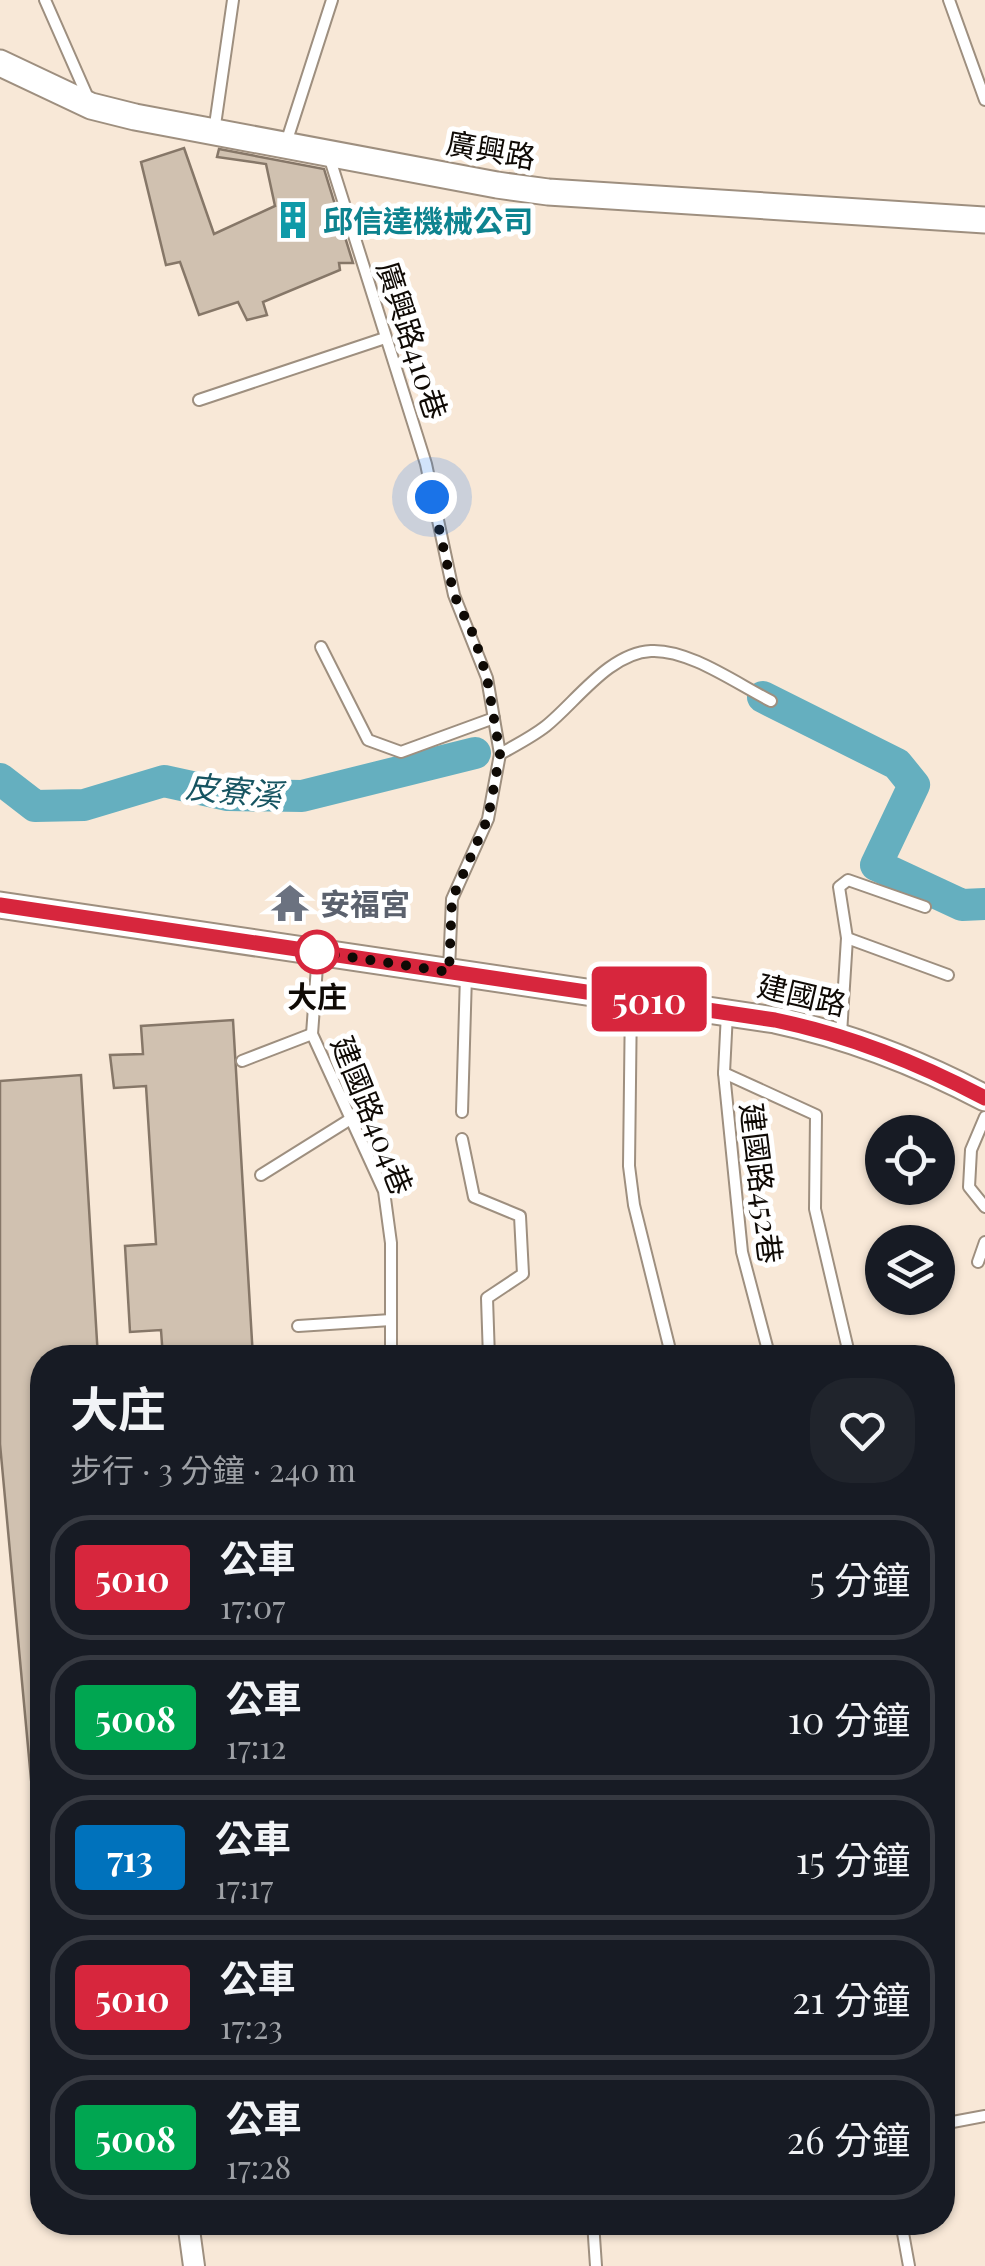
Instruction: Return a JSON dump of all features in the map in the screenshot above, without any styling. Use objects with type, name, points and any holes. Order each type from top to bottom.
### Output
[{"type":"street","name":"廣興路","points":[[0,63],[91,106],[214,133],[328,150],[548,192],[985,220]]},
{"type":"street","name":"建國路","points":[[0,905],[727,1011],[841,1035],[918,1062],[985,1098]]},
{"type":"street","points":[[190,2235],[194,2266]]},
{"type":"lane","points":[[45,0],[91,106]]},
{"type":"lane","points":[[214,133],[234,0]]},
{"type":"lane","points":[[286,144],[332,0]]},
{"type":"lane","points":[[949,0],[985,100]]},
{"type":"lane","name":"廣興路410巷","points":[[328,150],[426,464],[454,595],[474,636],[487,678],[500,754]]},
{"type":"lane","points":[[199,400],[385,338]]},
{"type":"lane","points":[[321,647],[368,740],[401,752],[494,718]]},
{"type":"lane","points":[[462,1112],[452,899],[488,818],[500,754],[544,728],[616,664],[634,654],[653,651],[684,659],[771,701]]},
{"type":"lane","points":[[841,1035],[847,938],[839,887],[848,880],[925,908]]},
{"type":"lane","points":[[847,938],[948,975]]},
{"type":"lane","name":"建國路404巷","points":[[318,952],[312,1034],[384,1191],[391,1345]]},
{"type":"lane","points":[[631,997],[629,1166],[634,1205],[669,1345]]},
{"type":"lane","name":"建國路452巷","points":[[727,1011],[724,1072],[742,1252],[767,1345]]},
{"type":"lane","points":[[242,1060],[312,1034]]},
{"type":"lane","points":[[724,1072],[816,1115],[816,1210],[847,1345]]},
{"type":"lane","points":[[985,1117],[972,1150],[969,1187],[985,1208]]},
{"type":"lane","points":[[262,1175],[349,1120]]},
{"type":"lane","points":[[462,1140],[474,1197],[520,1216],[523,1274],[487,1298],[489,1345]]},
{"type":"lane","points":[[978,1262],[985,1242]]},
{"type":"lane","points":[[298,1326],[391,1320]]},
{"type":"lane","points":[[955,2122],[985,2116]]},
{"type":"lane","points":[[594,2235],[596,2266]]},
{"type":"lane","points":[[903,2235],[909,2266]]},
{"type":"building","name":"邱信達機械公司","points":[[184,148],[214,234],[275,206],[266,164],[217,157],[219,149],[324,169],[353,263],[339,263],[340,270],[263,302],[267,315],[247,320],[238,302],[199,315],[180,262],[166,265],[141,162]]},
{"type":"building","points":[[233,1020],[252,1345],[162,1345],[161,1330],[130,1332],[125,1246],[156,1244],[146,1086],[114,1088],[110,1055],[143,1054],[141,1026]]},
{"type":"building","points":[[81,1075],[97,1345],[30,1345],[30,1768],[0,1444],[0,1081]]},
{"type":"waterway","name":"皮寮溪","points":[[763,697],[897,764],[914,785],[876,865],[962,905],[985,904]]},
{"type":"waterway","name":"皮寮溪","points":[[0,779],[35,806],[84,805],[164,781],[228,795],[302,796],[475,753]]},
{"type":"bus line","name":"5010","points":[[0,905],[775,1020],[841,1035],[918,1062],[985,1098]]},
{"type":"place","name":"邱信達機械公司","points":[[293,220]]},
{"type":"place","name":"安福宮","points":[[290,903]]},
{"type":"place","name":"大庄","points":[[317,952]]},
{"type":"route","points":[[317,952],[449,972],[452,899],[474,858],[498,780],[500,754],[487,678],[474,636],[454,595],[432,497]]}]
